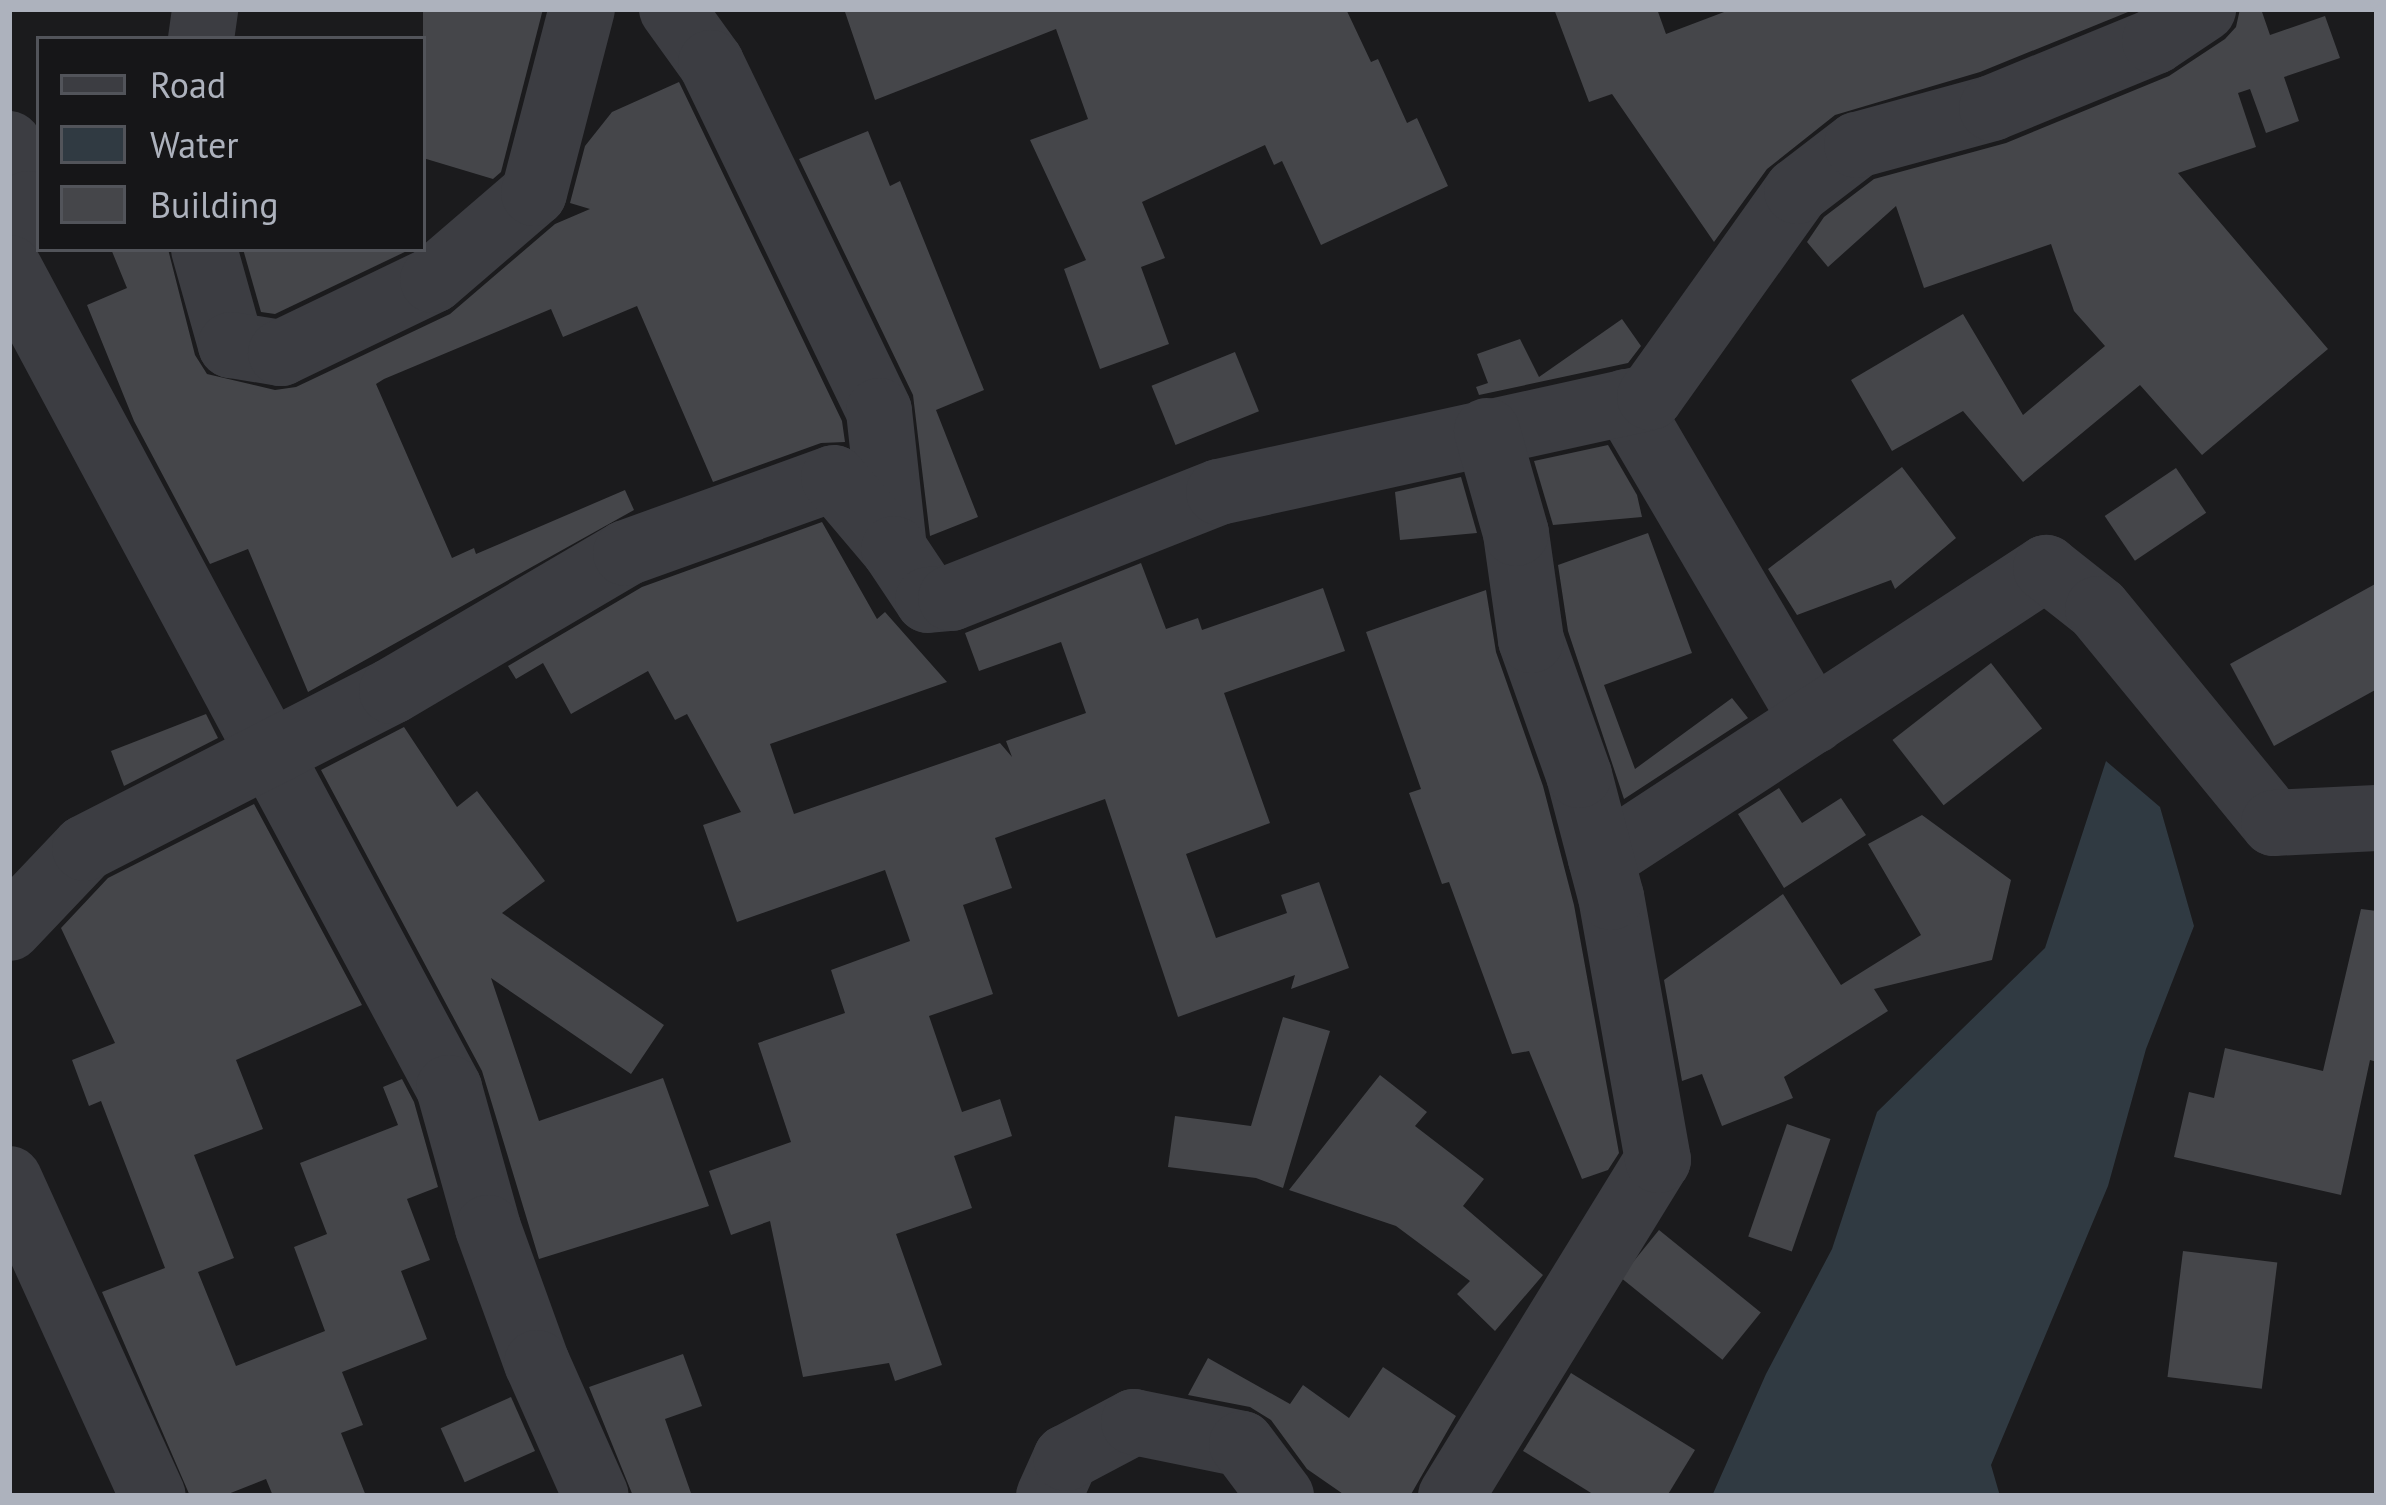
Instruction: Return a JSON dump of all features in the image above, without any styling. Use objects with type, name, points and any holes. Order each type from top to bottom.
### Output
[{"type":"street","points":[[205,252],[231,345],[280,353],[433,280],[534,193],[582,9]]},
{"type":"street","points":[[672,9],[711,63],[879,411],[894,549]]},
{"type":"street","points":[[9,928],[85,848],[392,691],[626,553],[834,478],[894,549],[928,600],[951,598],[1219,492],[1650,397],[1797,191],[1858,145],[1992,108],[2155,41],[2203,9]]},
{"type":"street","points":[[9,144],[28,204],[9,230]]},
{"type":"street","points":[[9,268],[449,1088],[495,1247],[537,1363],[596,1496]]},
{"type":"street","points":[[1626,402],[1814,721]]},
{"type":"street","points":[[1451,1496],[1658,1160],[1600,859],[1579,775],[1531,640],[1516,532],[1487,431]]},
{"type":"street","points":[[1600,859],[2046,568],[2098,609],[2274,823],[2377,818]]},
{"type":"street","points":[[9,1179],[153,1496]]},
{"type":"street","points":[[1049,1496],[1066,1458],[1134,1422],[1243,1444],[1281,1496]]},
{"type":"water","points":[[2106,761],[2160,807],[2194,926],[2146,1049],[2108,1186],[1991,1465],[2000,1496],[1712,1496],[1766,1374],[1832,1249],[1877,1112],[2045,948]]},
{"type":"building","points":[[423,9],[543,9],[501,172],[493,179],[426,159]]},
{"type":"building","points":[[844,9],[1346,9],[1371,62],[1378,59],[1407,123],[1417,118],[1448,186],[1321,245],[1282,161],[1274,165],[1265,145],[1142,202],[1165,258],[1141,267],[1169,344],[1100,369],[1064,269],[1086,260],[1030,140],[1088,119],[1056,29],[875,100]]},
{"type":"building","points":[[1554,9],[1657,9],[1666,34],[1732,9],[2133,10],[1980,72],[1835,115],[1767,169],[1714,242],[1612,94],[1589,102]]},
{"type":"building","points":[[2240,9],[2261,9],[2270,35],[2325,16],[2340,58],[2284,77],[2299,121],[2266,133],[2250,89],[2238,93],[2256,147],[2178,173],[2328,349],[2202,455],[2140,385],[2023,482],[1963,411],[1892,451],[1851,380],[1963,314],[2023,415],[2105,346],[2074,311],[2051,244],[1924,288],[1896,206],[1828,267],[1807,242],[1824,217],[1874,179],[2006,143],[2169,76],[2225,39],[2236,27]]},
{"type":"building","points":[[679,82],[842,421],[845,442],[821,443],[713,482],[637,306],[563,337],[551,309],[384,379],[376,384],[452,558],[474,548],[476,554],[625,490],[634,510],[308,692],[248,549],[210,564],[134,421],[87,305],[127,288],[112,252],[169,252],[195,355],[207,374],[275,390],[296,387],[450,314],[555,224],[590,209],[570,203],[585,146],[612,112]]},
{"type":"building","points":[[868,131],[890,186],[900,181],[984,390],[936,410],[978,517],[930,536],[913,395],[799,159]]},
{"type":"building","points":[[244,252],[405,252],[275,314],[261,312]]},
{"type":"building","points":[[1622,319],[1641,346],[1628,363],[1479,395],[1476,387],[1488,383],[1477,354],[1520,339],[1539,377]]},
{"type":"building","points":[[1235,352],[1259,411],[1176,445],[1152,386]]},
{"type":"building","points":[[1608,445],[1637,495],[1642,517],[1553,525],[1534,461]]},
{"type":"building","points":[[1902,467],[1956,538],[1895,589],[1891,580],[1797,615],[1768,569]]},
{"type":"building","points":[[2176,468],[2206,513],[2135,561],[2105,516]]},
{"type":"building","points":[[1461,477],[1477,533],[1400,540],[1395,492]]},
{"type":"building","points":[[822,522],[877,619],[885,612],[947,682],[770,744],[794,814],[1000,743],[1012,757],[1006,741],[1086,713],[1061,642],[979,671],[965,633],[1141,563],[1166,629],[1198,618],[1202,630],[1323,588],[1345,651],[1224,693],[1270,823],[1186,854],[1216,938],[1287,913],[1281,895],[1319,882],[1349,968],[1291,989],[1295,975],[1178,1017],[1105,799],[995,838],[1012,888],[963,905],[993,994],[929,1016],[962,1112],[1000,1099],[1012,1136],[954,1156],[972,1208],[896,1234],[942,1365],[895,1381],[889,1363],[803,1377],[770,1221],[731,1235],[709,1171],[791,1142],[758,1043],[845,1013],[831,970],[910,941],[885,870],[737,922],[703,825],[741,812],[687,714],[675,720],[648,671],[571,714],[543,663],[516,679],[508,666],[642,587]]},
{"type":"building","points":[[1648,533],[1692,653],[1604,685],[1635,769],[1732,698],[1748,718],[1624,799],[1568,631],[1558,565]]},
{"type":"building","points":[[2377,583],[2377,689],[2274,746],[2230,664]]},
{"type":"building","points":[[1486,590],[1496,652],[1543,786],[1574,905],[1619,1153],[1608,1170],[1582,1179],[1529,1051],[1512,1054],[1449,882],[1442,884],[1409,793],[1421,789],[1366,632]]},
{"type":"building","points":[[1991,663],[2042,728],[1944,805],[1892,740]]},
{"type":"building","points":[[206,714],[218,738],[124,786],[111,751]]},
{"type":"building","points":[[404,727],[457,807],[477,791],[545,881],[502,913],[664,1025],[631,1074],[491,978],[539,1121],[663,1078],[709,1206],[539,1259],[482,1071],[321,770]]},
{"type":"building","points":[[1779,788],[1802,823],[1841,798],[1866,835],[1784,888],[1738,814]]},
{"type":"building","points":[[254,804],[362,1005],[236,1060],[263,1129],[194,1155],[234,1258],[198,1272],[236,1366],[325,1331],[294,1247],[327,1234],[300,1163],[398,1125],[383,1087],[402,1079],[414,1102],[438,1187],[407,1199],[430,1260],[401,1271],[427,1339],[342,1372],[363,1425],[341,1433],[366,1496],[273,1496],[266,1479],[223,1496],[190,1496],[102,1292],[165,1268],[101,1101],[89,1106],[72,1060],[115,1043],[61,928],[108,878]]},
{"type":"building","points":[[1922,815],[2011,880],[1992,960],[1874,989],[1888,1011],[1784,1077],[1793,1098],[1722,1126],[1702,1074],[1682,1081],[1664,980],[1783,894],[1841,985],[1921,935],[1868,844]]},
{"type":"building","points":[[2361,909],[2377,911],[2377,1062],[2370,1060],[2341,1195],[2174,1157],[2189,1092],[2214,1098],[2225,1048],[2323,1071]]},
{"type":"building","points":[[1283,1017],[1330,1031],[1283,1188],[1256,1178],[1168,1167],[1175,1116],[1251,1126]]},
{"type":"building","points":[[1380,1075],[1427,1112],[1415,1126],[1484,1179],[1463,1206],[1543,1275],[1495,1331],[1457,1294],[1470,1281],[1396,1226],[1289,1190]]},
{"type":"building","points":[[1787,1124],[1830,1139],[1792,1251],[1748,1237]]},
{"type":"building","points":[[1659,1230],[1761,1312],[1722,1360],[1621,1277]]},
{"type":"building","points":[[2183,1251],[2277,1263],[2262,1389],[2168,1377]]},
{"type":"building","points":[[683,1354],[702,1406],[665,1419],[692,1496],[633,1496],[589,1387]]},
{"type":"building","points":[[1208,1358],[1290,1404],[1303,1385],[1349,1418],[1383,1367],[1456,1416],[1410,1496],[1346,1496],[1307,1469],[1271,1420],[1250,1407],[1188,1395]]},
{"type":"building","points":[[1571,1373],[1695,1450],[1667,1496],[1596,1496],[1523,1451]]},
{"type":"building","points":[[511,1397],[535,1451],[465,1482],[441,1428]]}]
